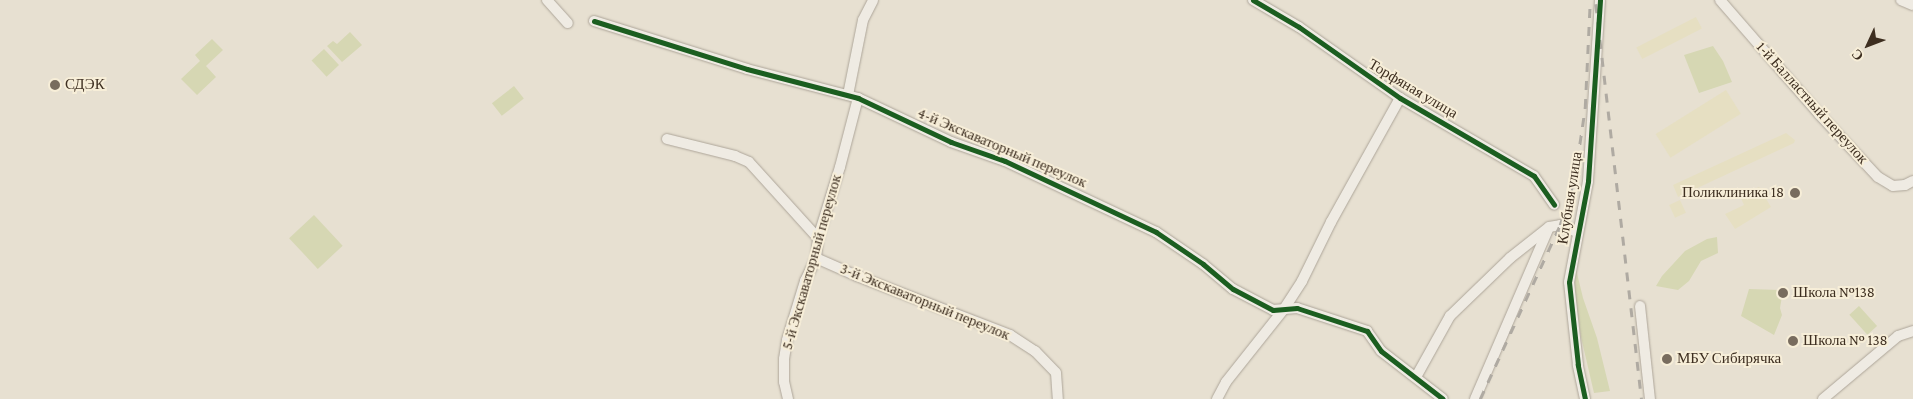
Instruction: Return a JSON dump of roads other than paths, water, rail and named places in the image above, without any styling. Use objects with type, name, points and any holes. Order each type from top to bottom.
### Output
[{"type":"street","points":[[546,0],[568,23]]},
{"type":"street","name":"5-й Экскаваторный переулок","points":[[788,399],[784,382],[784,359],[787,340],[805,281],[816,258],[818,238],[840,168],[864,20],[873,0]]},
{"type":"street","name":"Торфяная улица","points":[[1253,0],[1299,27],[1400,98],[1534,176],[1554,205]]},
{"type":"street","name":"Клубная улица","points":[[1585,399],[1578,365],[1569,282],[1588,181],[1600,0]]},
{"type":"street","name":"1-й Балластный переулок","points":[[1720,0],[1819,114],[1878,177],[1893,186],[1906,185],[1913,181]]},
{"type":"street","points":[[1901,0],[1913,5]]},
{"type":"street","name":"4-й Экскаваторный переулок","points":[[594,21],[746,68],[853,96],[951,142],[1005,160],[1156,232],[1203,264],[1234,289],[1273,310],[1297,308],[1367,331],[1381,351],[1443,399]]},
{"type":"street","points":[[1217,399],[1226,382],[1284,309],[1302,280],[1331,222],[1400,98]]},
{"type":"street","points":[[667,139],[736,156],[749,162],[818,238]]},
{"type":"street","points":[[1416,377],[1450,316],[1510,258],[1549,227],[1560,225],[1577,232]]},
{"type":"street","points":[[1475,399],[1549,227]]},
{"type":"street","name":"3-й Экскаваторный переулок","points":[[816,258],[857,276],[1010,335],[1035,351],[1056,373],[1058,399]]},
{"type":"street","points":[[1640,306],[1650,399]]},
{"type":"street","points":[[1823,399],[1898,336],[1913,331]]},
{"type":"railway","points":[[1480,399],[1560,225],[1571,191],[1585,108],[1590,0]]},
{"type":"railway","points":[[1596,4],[1642,399]]},
{"type":"place","name":"СДЭК","points":[[55,85]]},
{"type":"place","name":"Поликлиника 18","points":[[1795,193]]},
{"type":"place","name":"Школа №138","points":[[1783,293]]},
{"type":"place","name":"Школа № 138","points":[[1793,341]]},
{"type":"place","name":"МБУ Сибирячка","points":[[1667,359]]}]
